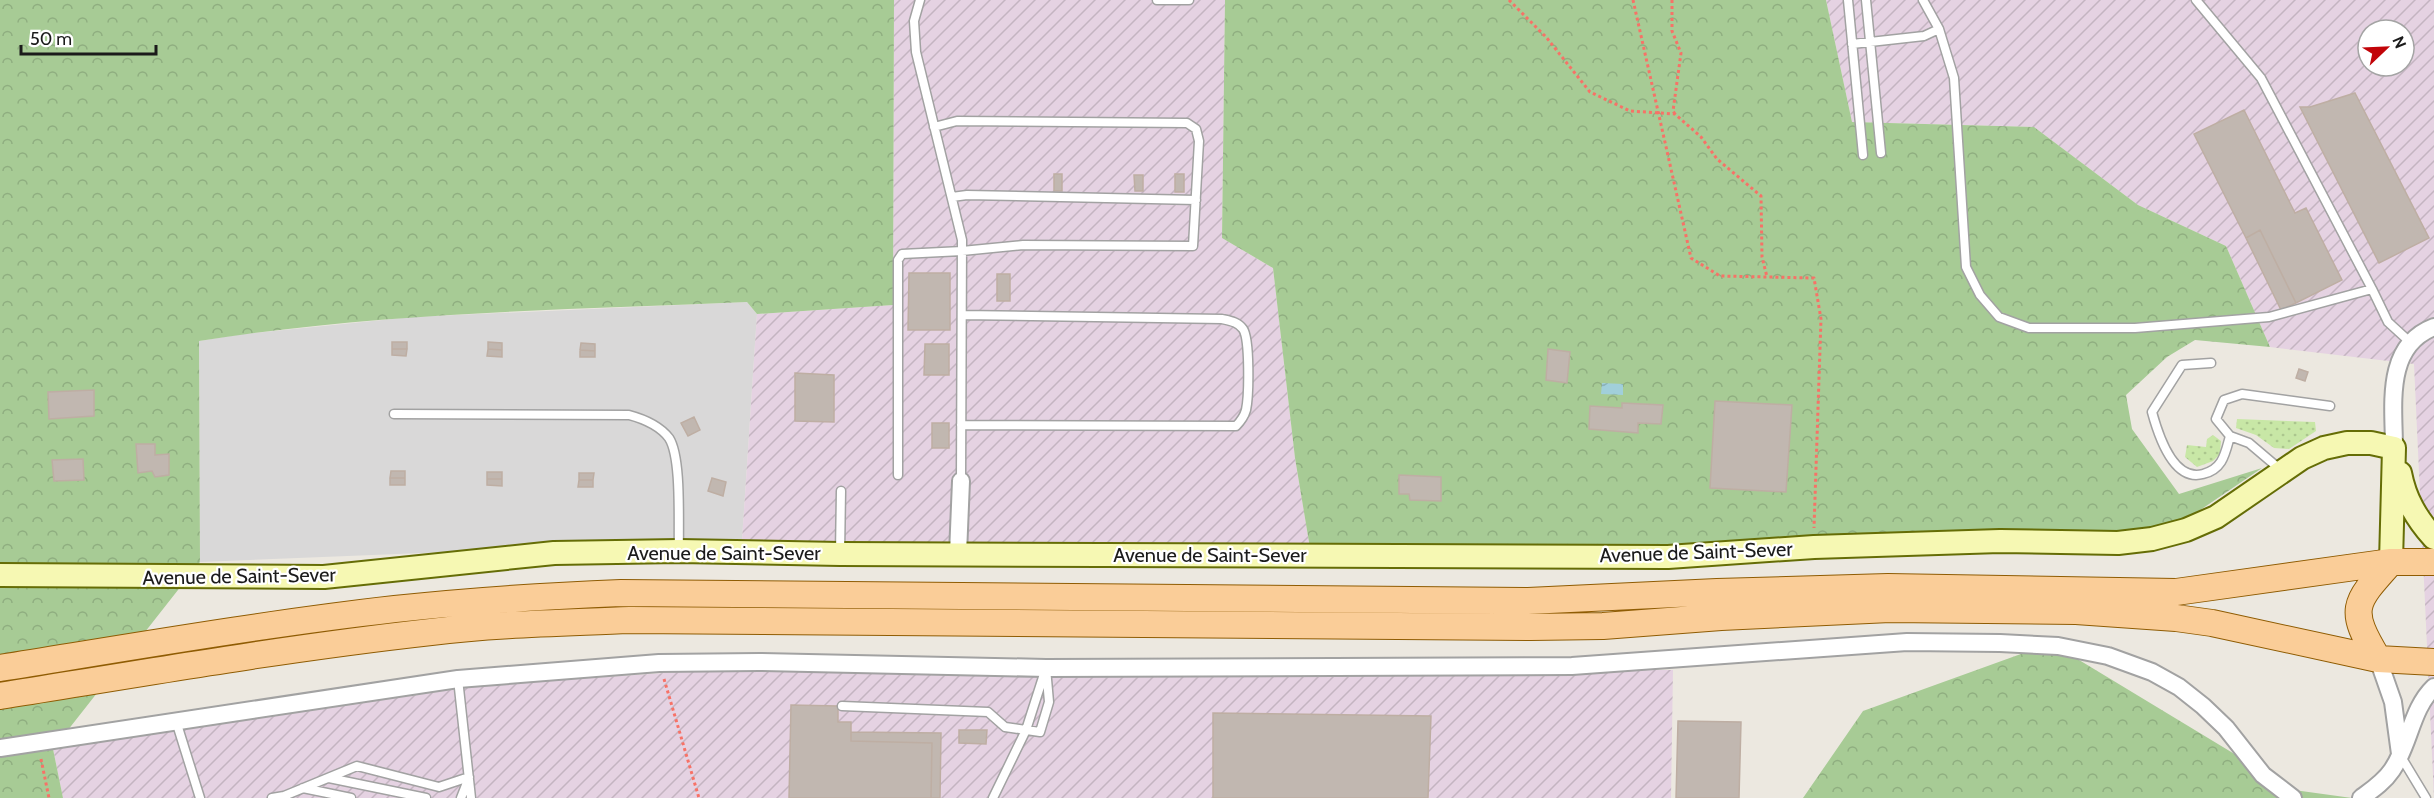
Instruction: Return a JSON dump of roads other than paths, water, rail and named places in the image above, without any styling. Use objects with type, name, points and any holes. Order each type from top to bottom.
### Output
[{"type":"main road","points":[[0,668],[393,609],[525,597],[633,593],[1528,601],[1717,592],[1888,588],[2176,592],[2391,562],[2434,562]]},
{"type":"main road","points":[[2378,659],[2362,633],[2357,614],[2362,596],[2391,562]]},
{"type":"main road","points":[[0,696],[282,652],[432,632],[531,624],[630,620],[1531,627],[1604,626],[1721,617],[1890,609],[2076,611],[2176,618],[2212,623],[2378,659],[2434,662]]},
{"type":"street","points":[[2391,562],[2393,379],[2400,359],[2411,343],[2434,327]]},
{"type":"street","name":"Avenue de Saint-Sever","points":[[0,575],[324,577],[554,553],[679,551],[840,554],[1668,557],[1814,547],[2000,541],[2118,543],[2152,539],[2186,530],[2216,517],[2302,458],[2324,448],[2371,443],[2394,448]]},
{"type":"street","points":[[2394,448],[2404,494],[2419,522],[2434,538]]},
{"type":"street","points":[[958,554],[961,481]]},
{"type":"street","points":[[0,748],[458,679],[659,663],[771,662],[1046,668],[1572,666],[1907,642],[2058,646],[2108,656],[2152,672],[2179,687],[2226,728],[2263,775],[2293,798]]},
{"type":"street","points":[[2378,659],[2393,702],[2400,755]]},
{"type":"street","points":[[2361,798],[2382,782],[2400,755],[2421,702],[2434,687]]},
{"type":"lane","points":[[920,0],[914,21],[914,37],[962,240],[961,481]]},
{"type":"lane","points":[[1157,0],[1189,0]]},
{"type":"lane","points":[[1848,0],[1863,155]]},
{"type":"lane","points":[[1866,0],[1881,153]]},
{"type":"lane","points":[[1923,0],[1939,29],[1954,78],[1966,267],[1980,295],[1999,316],[2029,328],[2135,328],[2269,317],[2372,289]]},
{"type":"lane","points":[[2196,0],[2261,78],[2388,322],[2411,343]]},
{"type":"lane","points":[[1852,44],[1924,36],[1939,29]]},
{"type":"lane","points":[[898,475],[898,260],[902,254],[1023,245],[1193,246],[1199,141],[1196,129],[1187,123],[957,121],[934,127]]},
{"type":"lane","points":[[952,197],[967,195],[1196,200]]},
{"type":"lane","points":[[961,425],[1236,426],[1242,420],[1246,408],[1248,343],[1245,331],[1237,323],[1222,319],[962,315]]},
{"type":"lane","points":[[2211,363],[2182,365],[2152,412],[2160,440],[2182,472],[2195,476],[2214,471],[2224,459],[2230,435]]},
{"type":"lane","points":[[2282,471],[2249,443],[2230,435],[2216,419],[2224,400],[2242,394],[2330,406]]},
{"type":"lane","points":[[394,414],[628,415],[649,421],[669,439],[676,461],[679,551]]},
{"type":"lane","points":[[840,554],[841,491]]},
{"type":"lane","points":[[993,798],[1026,730],[1046,668]]},
{"type":"lane","points":[[842,706],[988,712],[1005,727],[1040,732],[1049,702],[1046,668]]},
{"type":"lane","points":[[458,679],[471,798]]},
{"type":"lane","points":[[176,720],[200,798]]},
{"type":"lane","points":[[2400,755],[2426,798]]},
{"type":"lane","points":[[272,798],[357,766],[439,786],[469,777]]},
{"type":"lane","points":[[461,798],[469,777]]},
{"type":"lane","points":[[329,778],[426,798]]},
{"type":"lane","points":[[303,788],[351,798]]},
{"type":"water","points":[[1602,383],[1623,384],[1623,395],[1601,394]]}]
